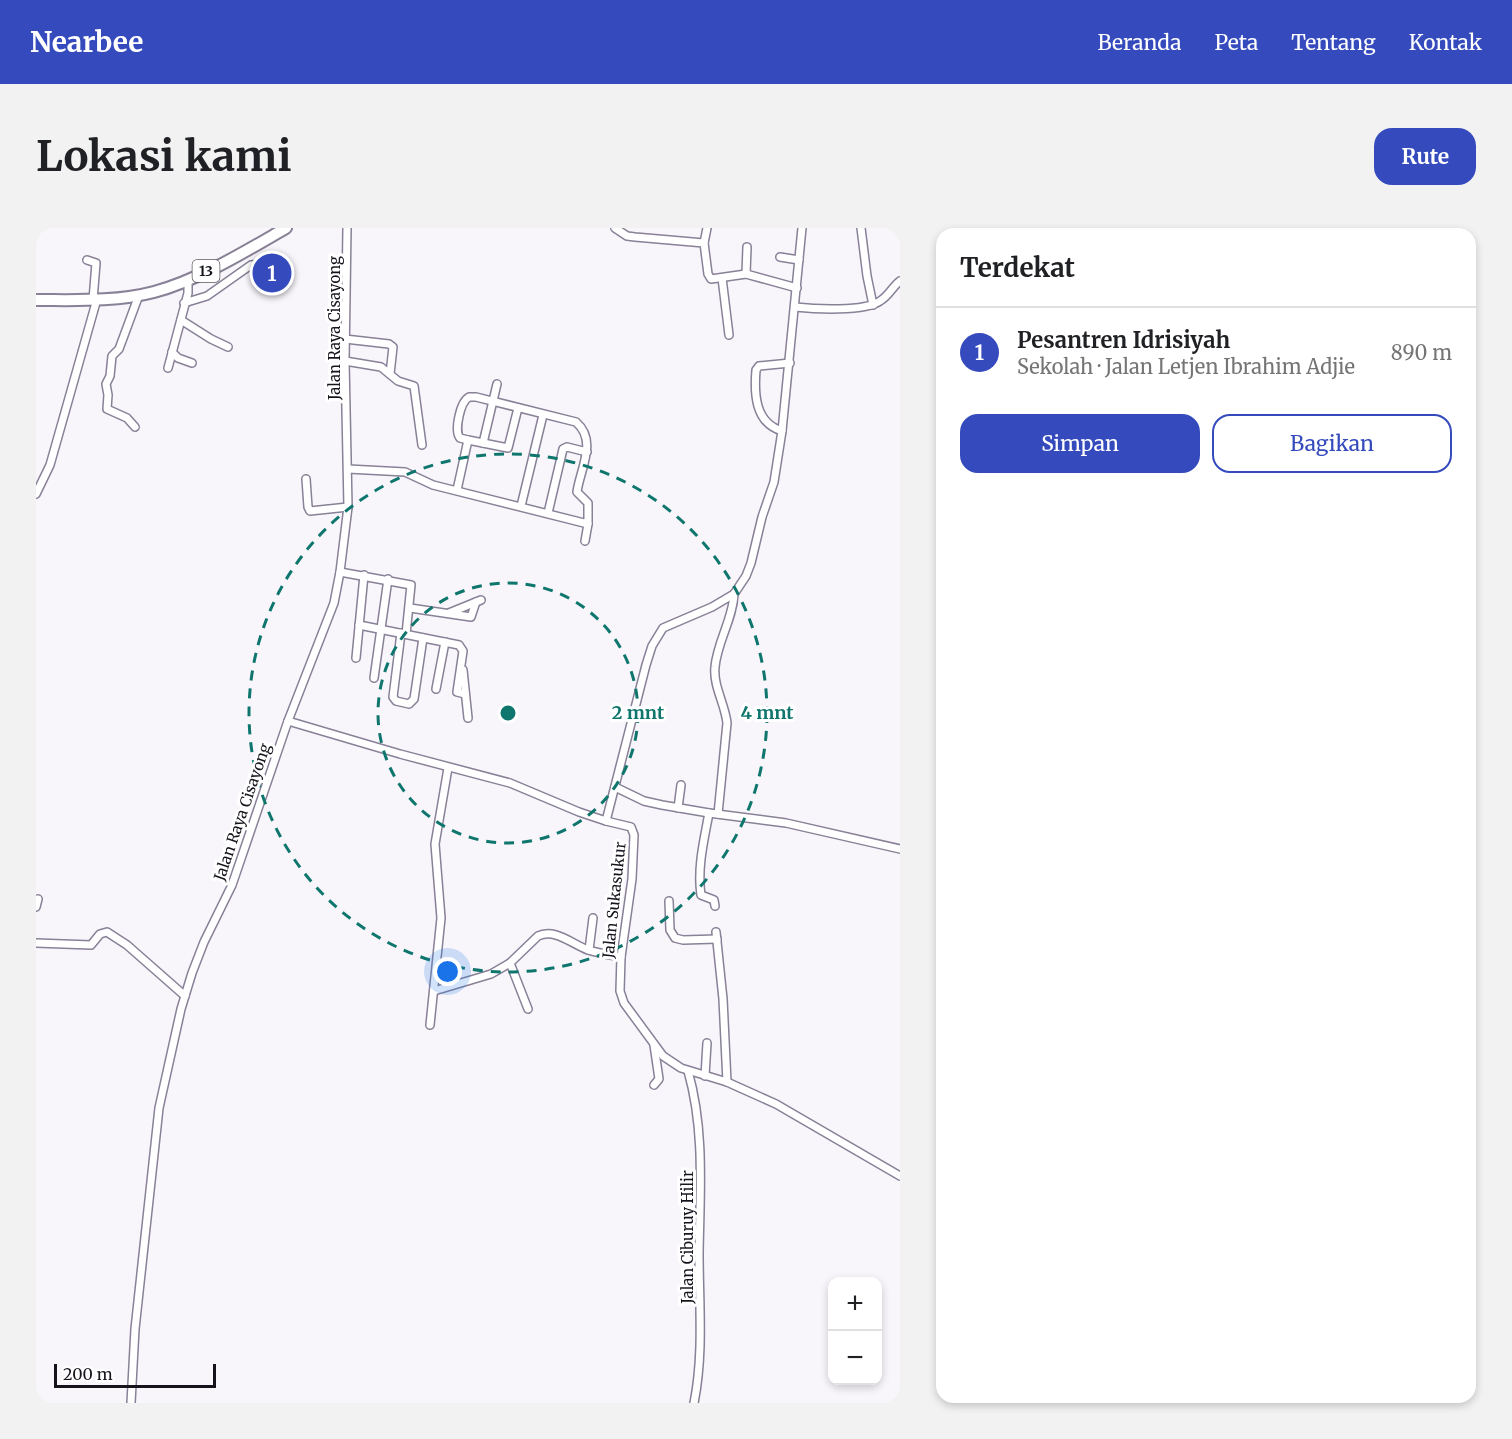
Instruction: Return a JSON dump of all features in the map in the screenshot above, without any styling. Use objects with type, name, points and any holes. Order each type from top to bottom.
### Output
[{"type":"highway","name":"13","points":[[36,300],[120,298],[155,292],[190,279],[286,228]]},
{"type":"street","name":"Jalan Raya Cisayong","points":[[131,1403],[135,1329],[159,1108],[185,996],[204,942],[232,885],[288,721],[334,603],[340,572],[348,507],[345,361],[347,228]]},
{"type":"street","points":[[615,228],[627,236],[704,243]]},
{"type":"street","points":[[706,228],[704,243],[711,279],[746,274],[797,288]]},
{"type":"street","points":[[718,814],[727,723],[715,679],[715,666],[734,594],[746,576],[751,563],[762,517],[774,482],[790,363],[802,228]]},
{"type":"street","points":[[861,228],[873,305]]},
{"type":"street","points":[[746,274],[747,247]]},
{"type":"street","points":[[780,258],[799,260]]},
{"type":"street","points":[[36,495],[50,465],[99,299],[96,263],[87,260]]},
{"type":"street","points":[[184,303],[207,296],[251,265],[270,263],[287,270]]},
{"type":"street","points":[[722,278],[729,335]]},
{"type":"street","points":[[168,368],[182,320],[190,279]]},
{"type":"street","points":[[795,307],[860,308],[873,305],[886,297],[900,281]]},
{"type":"street","points":[[135,427],[128,418],[107,409],[106,384],[110,376],[112,356],[119,349],[139,295]]},
{"type":"street","points":[[182,320],[228,347]]},
{"type":"street","points":[[345,339],[389,344],[393,347],[390,374]]},
{"type":"street","points":[[172,352],[178,358],[192,363]]},
{"type":"street","points":[[345,361],[375,365],[398,381],[412,384],[415,388],[422,445]]},
{"type":"street","points":[[782,431],[766,423],[759,409],[755,398],[756,370],[759,366],[790,363]]},
{"type":"street","points":[[483,443],[497,384]]},
{"type":"street","points":[[518,408],[508,448],[460,438],[457,431],[465,399],[469,397],[476,397],[576,422],[583,431],[587,452],[577,492],[588,503],[585,541]]},
{"type":"street","points":[[521,506],[543,415]]},
{"type":"street","points":[[457,490],[468,440]]},
{"type":"street","points":[[548,513],[563,449],[567,447],[587,452]]},
{"type":"street","points":[[348,469],[405,472],[433,484],[588,524]]},
{"type":"street","points":[[306,479],[310,511],[348,507]]},
{"type":"street","points":[[340,572],[411,585],[410,608],[393,697],[396,701],[409,704],[414,699],[423,638]]},
{"type":"street","points":[[356,658],[364,575]]},
{"type":"street","points":[[374,678],[388,579]]},
{"type":"street","points":[[606,821],[646,664],[658,634],[663,628],[712,607],[734,594]]},
{"type":"street","points":[[410,608],[447,614],[471,617],[478,601],[447,614]]},
{"type":"street","points":[[359,625],[461,646],[463,651],[457,692],[465,694],[468,718]]},
{"type":"street","points":[[436,689],[445,642]]},
{"type":"street","name":"Jalan Sukasukur","points":[[288,721],[448,768],[510,783],[606,821],[627,825],[633,830],[634,835],[629,907],[621,957],[621,996],[663,1056],[688,1071],[727,1082],[776,1104],[900,1176]]},
{"type":"street","points":[[430,1025],[441,918],[435,844],[448,768]]},
{"type":"street","points":[[678,808],[681,785]]},
{"type":"street","points":[[615,787],[644,801],[709,813],[786,823],[900,849]]},
{"type":"street","points":[[709,813],[701,852],[700,888],[703,897],[714,900],[715,906]]},
{"type":"street","points":[[669,901],[670,930],[675,938],[683,940],[717,935],[727,1082]]},
{"type":"street","points":[[589,950],[593,918]]},
{"type":"street","points":[[36,943],[91,945],[100,934],[107,932],[127,945],[185,996]]},
{"type":"street","points":[[434,991],[482,978],[510,963],[543,933],[559,936],[589,950],[621,957]]},
{"type":"street","points":[[510,963],[528,1010]]},
{"type":"street","points":[[705,1076],[707,1043]]},
{"type":"street","points":[[654,1044],[659,1079],[654,1085]]},
{"type":"street","name":"Jalan Ciburuy Hilir","points":[[688,1071],[695,1096],[700,1140],[701,1185],[701,1316],[694,1403]]},
{"type":"place","name":"Pesantren Idrisiyah","points":[[272,273]]}]
